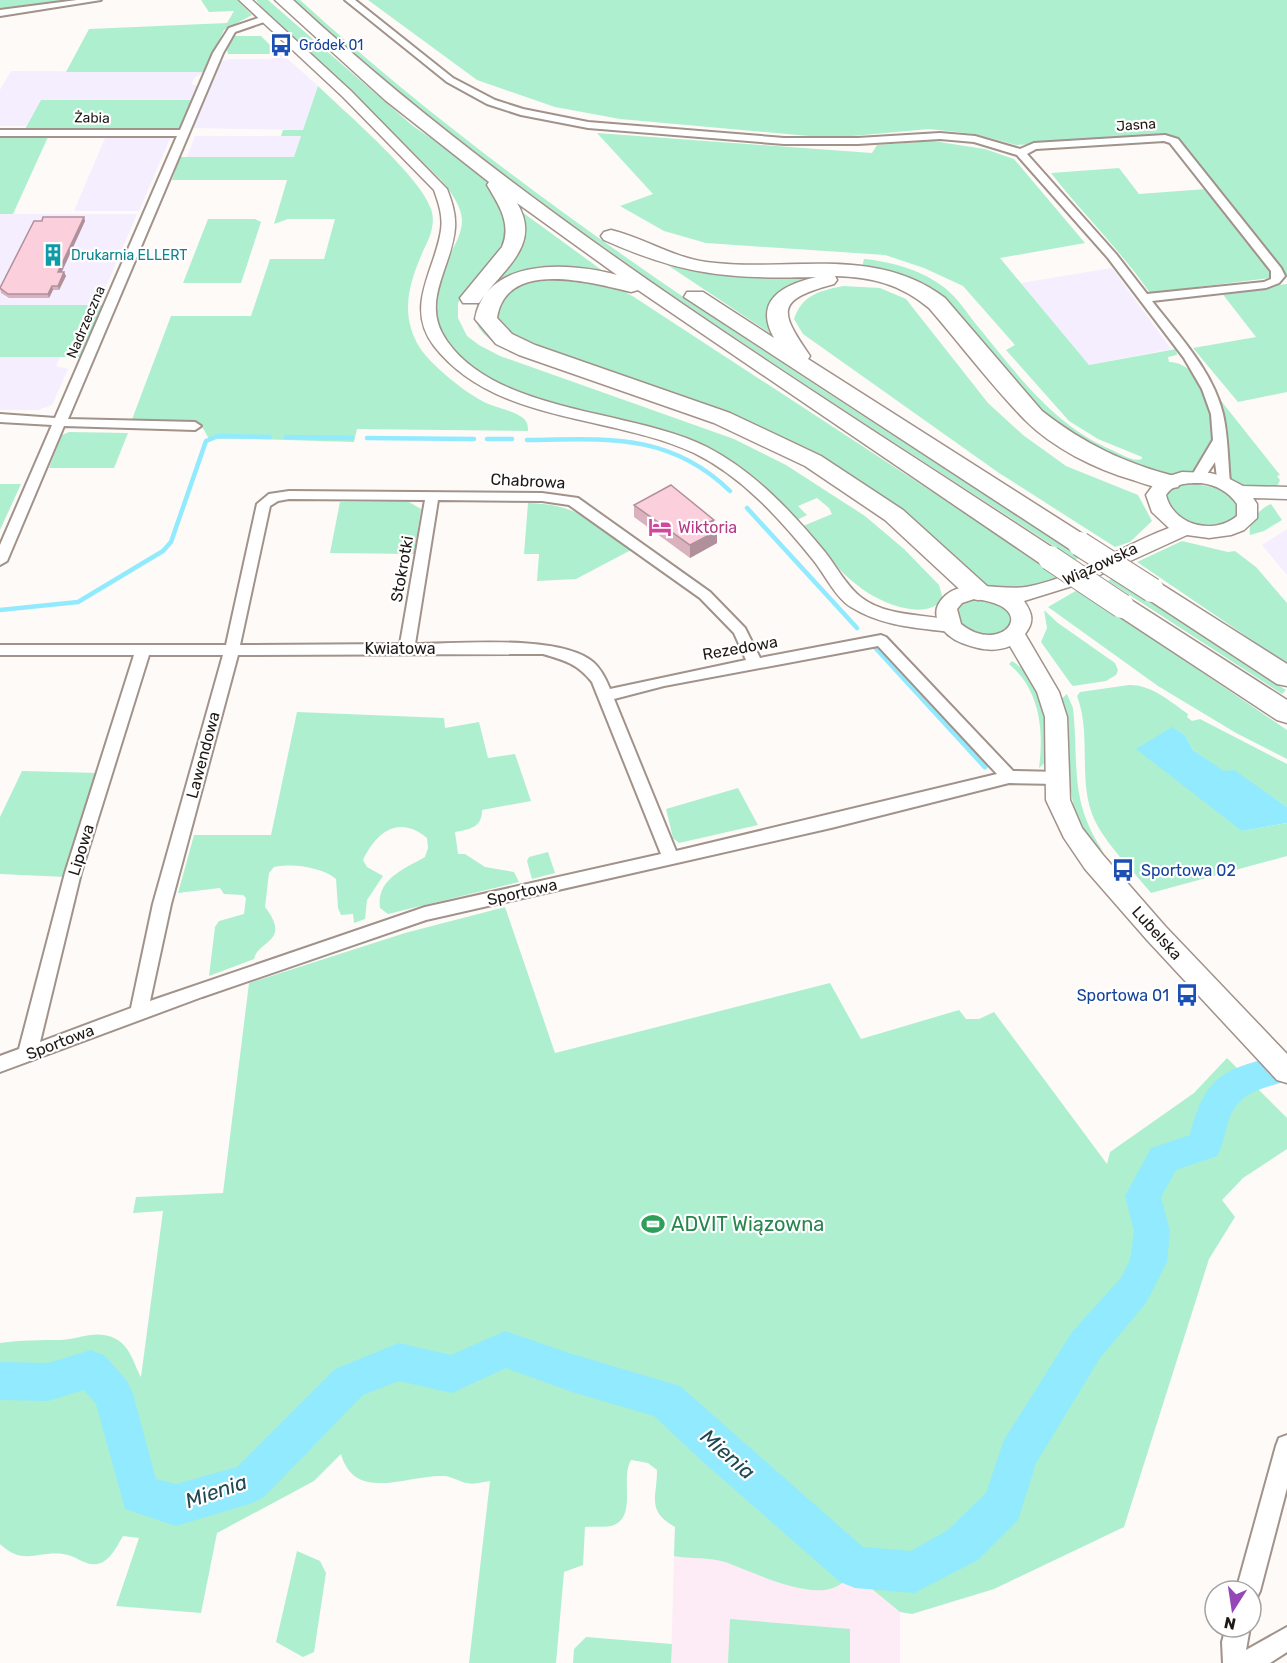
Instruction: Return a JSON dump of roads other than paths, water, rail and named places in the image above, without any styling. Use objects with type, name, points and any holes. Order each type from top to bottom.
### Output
[{"type":"highway","points":[[283,0],[360,70],[489,173],[652,292],[1122,606],[1287,713]]},
{"type":"highway","points":[[489,173],[512,208],[517,230],[512,249],[470,300],[467,318],[478,336],[504,352],[724,430],[791,461],[851,499],[917,555],[951,612]]},
{"type":"highway","points":[[592,223],[685,291],[1287,677]]},
{"type":"highway","points":[[611,236],[647,251],[703,267],[760,272],[857,270],[907,283],[928,294],[937,303],[1034,416],[1052,431],[1096,456],[1155,480],[1162,488]]},
{"type":"highway","points":[[652,292],[587,274],[540,274],[519,280],[501,290],[488,306],[486,319],[504,339],[527,350],[722,418],[813,461],[894,515],[978,592]]},
{"type":"highway","points":[[816,373],[790,347],[777,327],[775,315],[777,303],[788,293],[807,284],[829,279],[850,279],[897,287],[905,290],[929,310],[1022,420],[1041,438],[1087,465],[1148,489],[1162,488]]},
{"type":"main road","points":[[1237,494],[1247,518],[1233,529],[1211,532],[1187,528],[1166,517],[1158,506],[1162,488],[1198,477],[1237,494],[1287,493]]},
{"type":"main road","name":"Wiązowska","points":[[1144,544],[1166,517]]},
{"type":"main road","name":"Wiązowska","points":[[1005,597],[1055,585],[1144,544],[1187,528]]},
{"type":"main road","name":"Wiązowska","points":[[1021,611],[1055,585]]},
{"type":"main road","points":[[978,592],[1005,597],[1021,611],[1023,624],[1015,635],[994,642],[969,638],[951,612],[978,592]]},
{"type":"main road","name":"Lubelska","points":[[1015,635],[1048,692],[1056,717],[1061,807],[1081,846],[1156,933],[1287,1072]]},
{"type":"main road","name":"Lubelska","points":[[994,642],[1036,673]]},
{"type":"street","points":[[0,13],[97,0]]},
{"type":"street","points":[[245,0],[395,142],[432,179],[446,200],[450,212],[449,233],[431,281],[427,312],[435,334],[450,354],[487,382],[518,396],[657,432],[725,463],[763,493],[854,601],[871,612],[894,620],[951,612]]},
{"type":"street","points":[[349,0],[450,80],[475,95],[521,112],[588,125],[784,141],[848,142],[940,136],[975,140],[1021,153],[1146,298],[1189,357],[1208,389],[1217,414],[1221,475],[1237,494]]},
{"type":"street","name":"Nadrzeczna","points":[[0,561],[183,133],[230,31],[242,24],[264,19]]},
{"type":"street","name":"Żabia","points":[[0,133],[183,133]]},
{"type":"street","name":"Jasna","points":[[1021,153],[1034,146],[1165,138],[1174,141],[1234,213],[1277,270],[1279,276],[1275,281],[1266,285],[1146,298]]},
{"type":"street","points":[[0,418],[60,420],[107,425],[195,426]]},
{"type":"street","points":[[1198,477],[1207,465],[1219,434]]},
{"type":"street","name":"Chabrowa","points":[[269,500],[289,495],[542,497],[573,501],[644,549],[716,604],[746,639],[754,663]]},
{"type":"street","name":"Stokrotki","points":[[407,647],[432,496]]},
{"type":"street","name":"Lawendowa","points":[[139,1012],[162,904],[232,649],[264,504],[269,500]]},
{"type":"street","name":"Rezedowa","points":[[607,695],[754,663],[881,640],[1009,777]]},
{"type":"street","name":"Kwiatowa","points":[[0,650],[407,647],[518,648],[560,652],[588,666],[607,695],[633,769],[670,857]]},
{"type":"street","name":"Lipowa","points":[[27,1055],[73,873],[144,648]]},
{"type":"street","name":"Sportowa","points":[[0,1064],[139,1012],[424,914],[831,822],[1009,777],[1058,778]]},
{"type":"street","points":[[1251,1579],[1287,1446]]},
{"type":"street","points":[[1235,1639],[1235,1663]]},
{"type":"street","points":[[1247,1663],[1287,1639]]},
{"type":"water","points":[[1172,727],[1185,735],[1193,750],[1224,771],[1234,770],[1287,807],[1287,823],[1242,831],[1136,749]]},
{"type":"waterway","points":[[0,610],[78,602],[163,551],[171,542],[206,441],[218,436],[270,437]]},
{"type":"waterway","points":[[286,437],[352,438]]},
{"type":"waterway","points":[[367,438],[474,439]]},
{"type":"waterway","points":[[487,439],[512,439]]},
{"type":"waterway","points":[[527,440],[610,440],[660,449],[684,458],[707,472],[730,491]]},
{"type":"waterway","points":[[747,508],[857,628]]},
{"type":"waterway","points":[[875,647],[985,767]]},
{"type":"waterway","name":"Mienia","points":[[0,1381],[48,1382],[91,1369],[113,1394],[131,1453],[139,1495],[176,1505],[249,1484],[349,1382],[399,1362],[452,1374],[505,1349],[572,1373],[666,1400],[716,1447],[855,1567],[914,1572],[963,1545],[1003,1505],[1018,1454],[1086,1345],[1133,1291],[1148,1262],[1152,1231],[1143,1196],[1164,1159],[1205,1145],[1215,1108],[1229,1088],[1238,1082],[1287,1067]]},
{"type":"place","name":"Gródek 01","points":[[281,45]]},
{"type":"place","name":"Drukarnia ELLERT","points":[[53,255]]},
{"type":"place","name":"Wiktoria","points":[[660,527]]},
{"type":"place","name":"Sportowa 02","points":[[1123,870]]},
{"type":"place","name":"Sportowa 01","points":[[1187,995]]},
{"type":"place","name":"ADVIT Wiązowna","points":[[653,1224]]}]
